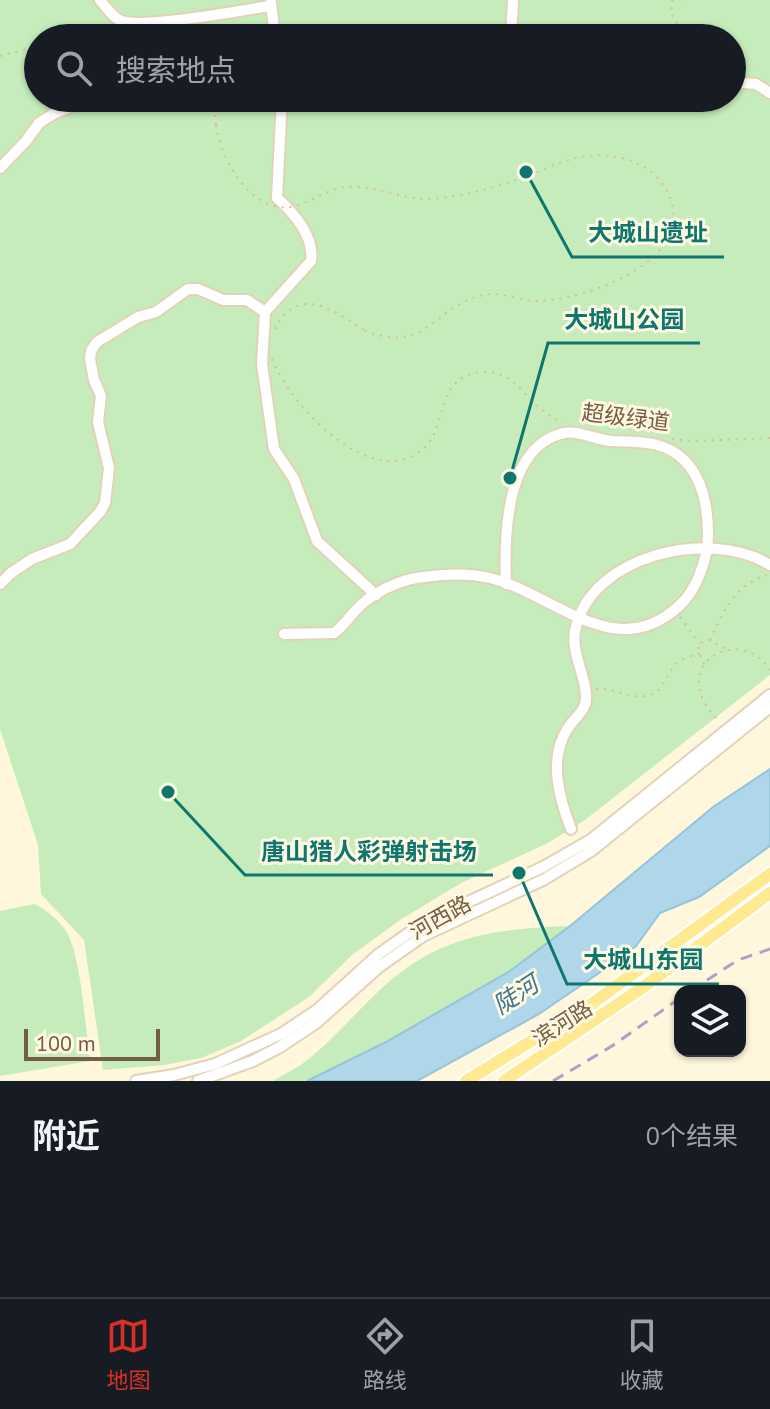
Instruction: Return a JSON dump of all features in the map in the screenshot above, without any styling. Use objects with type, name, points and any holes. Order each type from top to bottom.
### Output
[{"type":"main road","name":"滨河路","points":[[466,1081],[590,1005],[770,874]]},
{"type":"main road","name":"滨河路","points":[[504,1081],[642,988],[770,893]]},
{"type":"street","points":[[100,0],[113,16],[123,22],[188,18],[270,3],[273,24]]},
{"type":"street","points":[[512,24],[513,0]]},
{"type":"street","points":[[746,83],[756,84],[770,93]]},
{"type":"street","points":[[0,168],[39,123],[57,112]]},
{"type":"street","points":[[281,112],[277,198],[295,214],[313,251],[311,261],[265,312],[262,364],[274,449],[290,469],[317,541],[376,595]]},
{"type":"street","points":[[0,584],[32,559],[70,544],[105,503],[109,468],[98,422],[101,396],[90,359],[97,342],[138,317],[156,312],[188,289],[198,289],[223,300],[247,300],[265,312]]},
{"type":"street","points":[[284,634],[334,633],[356,610],[396,584],[421,577],[456,574],[491,578],[598,625],[624,631],[645,626],[674,610],[694,585],[703,565],[708,539],[706,502],[685,461],[668,449],[646,441],[608,441],[566,433],[546,440],[529,452],[520,468],[505,555],[506,584]]},
{"type":"street","points":[[571,829],[559,789],[559,748],[565,732],[582,711],[587,699],[578,668],[575,632],[583,610],[600,587],[627,565],[681,549],[711,547],[770,565]]},
{"type":"street","name":"河西路","points":[[136,1081],[215,1064],[281,1034],[317,1010],[379,954],[423,923],[543,867],[592,839],[770,695]]},
{"type":"street","name":"河西路","points":[[198,1081],[253,1061],[280,1047],[316,1023],[379,967],[423,936],[543,880],[591,851],[770,707]]},
{"type":"path","points":[[677,24],[671,13],[672,1],[680,0]]},
{"type":"path","points":[[116,24],[123,22]]},
{"type":"path","points":[[0,56],[24,50]]},
{"type":"path","points":[[216,112],[221,148],[245,187],[270,206],[301,204],[328,191],[347,187],[365,187],[429,199],[469,193],[586,156],[613,156],[640,164],[662,183],[668,193],[673,216],[668,237],[651,260],[593,288],[554,299],[523,300],[498,294],[476,296],[431,327],[410,335],[388,338],[364,330],[328,306],[297,306],[283,316],[273,332]]},
{"type":"path","name":"超级绿道","points":[[271,349],[283,380],[310,415],[351,447],[378,461],[401,460],[423,450],[431,441],[447,394],[460,381],[482,372],[505,376],[542,410],[566,424]]},
{"type":"path","name":"超级绿道","points":[[663,438],[694,441],[770,438]]},
{"type":"path","points":[[710,640],[735,594],[758,577],[770,574]]},
{"type":"path","points":[[674,610],[699,643],[704,665]]},
{"type":"path","points":[[699,643],[710,640],[729,650]]},
{"type":"path","points":[[716,718],[699,695],[697,680],[704,665],[715,654],[729,650],[753,652],[763,658],[770,670]]},
{"type":"path","points":[[584,690],[604,688],[632,696],[646,696],[661,688],[675,665],[699,653]]},
{"type":"green space","points":[[0,0],[770,0],[770,675],[585,820],[548,843],[461,883],[400,920],[352,955],[309,997],[241,1041],[201,1058],[164,1065],[103,1070],[84,940],[41,894],[38,845],[0,729]]},
{"type":"green space","points":[[34,904],[57,920],[72,944],[90,1061],[0,1076],[0,911]]},
{"type":"green space","points":[[570,926],[510,971],[386,1042],[307,1081],[273,1081],[310,1058],[400,973],[439,949],[502,931]]},
{"type":"water","name":"陡河","points":[[770,769],[770,846],[699,897],[660,913],[636,946],[539,1014],[417,1081],[307,1081],[386,1042],[510,971],[570,926],[713,807]]},
{"type":"railway","points":[[699,985],[738,960],[770,949]]},
{"type":"railway","points":[[553,1081],[612,1046],[674,1002]]},
{"type":"place","name":"大城山遗址","points":[[526,172]]},
{"type":"place","name":"大城山公园","points":[[510,478]]},
{"type":"place","name":"唐山猎人彩弹射击场","points":[[168,792]]},
{"type":"place","name":"大城山东园","points":[[519,873]]}]
